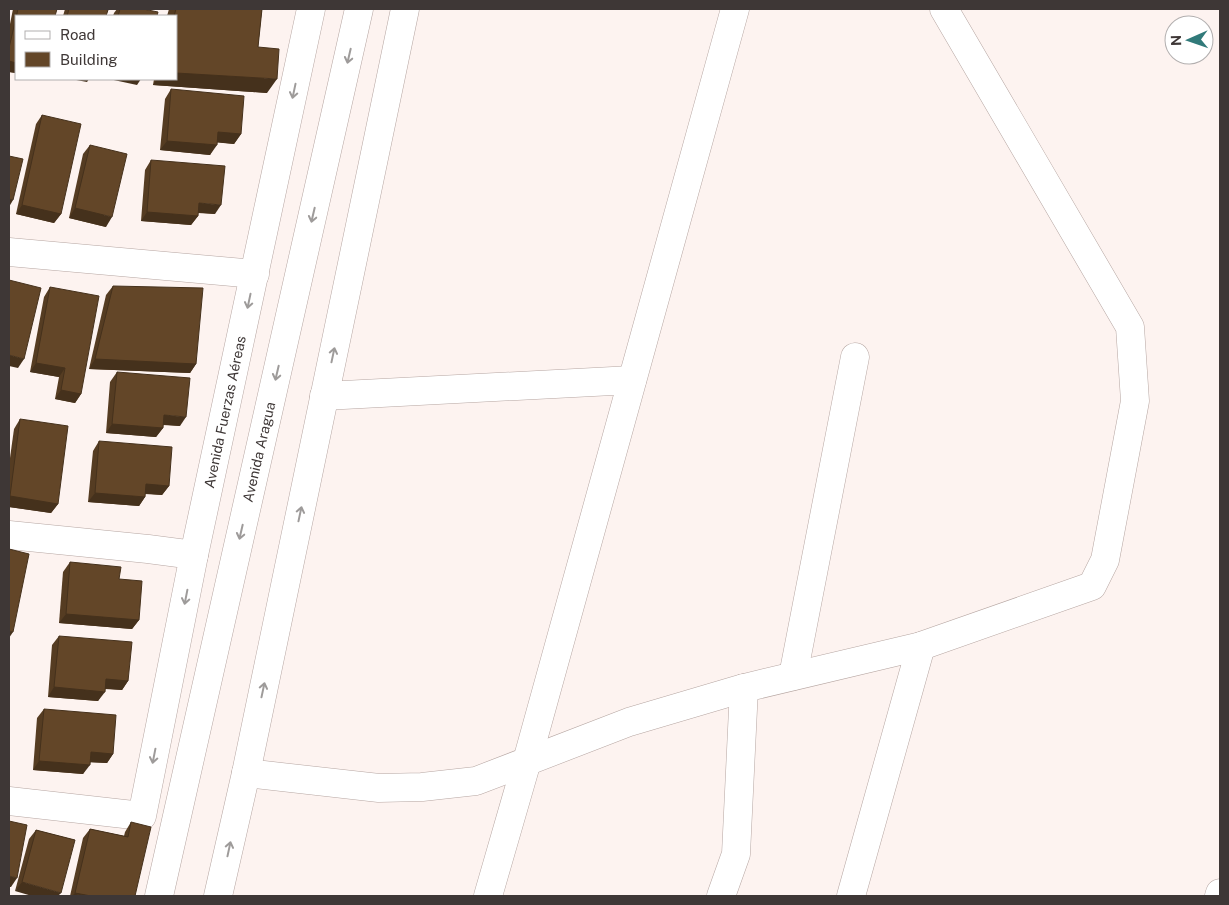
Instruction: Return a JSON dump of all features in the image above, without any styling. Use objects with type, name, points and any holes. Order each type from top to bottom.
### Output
[{"type":"street","name":"Avenida Fuerzas Aéreas","points":[[9,801],[142,816],[194,555],[311,9]]},
{"type":"street","name":"Avenida Aragua","points":[[159,896],[360,9]]},
{"type":"street","points":[[218,896],[246,773],[405,9]]},
{"type":"street","points":[[488,896],[528,760],[735,9]]},
{"type":"street","points":[[246,773],[379,788],[422,788],[476,781],[629,722],[744,688],[921,646],[1092,586],[1104,560],[1135,400],[1130,327],[944,9]]},
{"type":"street","points":[[9,252],[255,274]]},
{"type":"street","points":[[793,676],[854,357]]},
{"type":"street","points":[[324,396],[632,380]]},
{"type":"street","points":[[9,535],[194,555]]},
{"type":"street","points":[[851,896],[921,646]]},
{"type":"street","points":[[721,896],[736,854],[744,688]]},
{"type":"building","points":[[18,9],[57,9],[55,15],[16,15]]},
{"type":"building","points":[[69,9],[108,10],[106,15],[67,15]]},
{"type":"building","points":[[120,9],[143,9],[158,12],[157,15],[118,15]]},
{"type":"building","points":[[176,9],[262,9],[258,47],[279,49],[277,79],[178,73],[178,15],[174,15]]},
{"type":"building","points":[[15,22],[15,63],[9,61],[9,48]]},
{"type":"building","points":[[171,89],[244,96],[241,134],[218,132],[217,145],[167,141]]},
{"type":"building","points":[[42,115],[81,124],[61,214],[22,205]]},
{"type":"building","points":[[90,145],[127,154],[112,217],[75,208]]},
{"type":"building","points":[[9,156],[23,159],[13,200],[9,199]]},
{"type":"building","points":[[151,160],[225,166],[221,205],[199,203],[198,216],[147,212]]},
{"type":"building","points":[[9,280],[41,288],[24,359],[9,355]]},
{"type":"building","points":[[113,286],[203,288],[196,364],[95,359]]},
{"type":"building","points":[[50,287],[99,296],[81,394],[61,390],[65,368],[36,363]]},
{"type":"building","points":[[117,372],[190,378],[186,417],[164,415],[163,428],[112,424]]},
{"type":"building","points":[[20,419],[68,426],[58,504],[10,496]]},
{"type":"building","points":[[99,441],[172,447],[169,486],[146,484],[145,497],[95,493]]},
{"type":"building","points":[[9,549],[29,554],[13,632],[9,631]]},
{"type":"building","points":[[70,562],[121,567],[119,579],[142,581],[139,620],[66,614]]},
{"type":"building","points":[[59,636],[132,642],[128,681],[106,679],[105,692],[54,687]]},
{"type":"building","points":[[44,709],[116,715],[113,754],[91,752],[90,765],[39,761]]},
{"type":"building","points":[[9,821],[27,825],[17,878],[9,876]]},
{"type":"building","points":[[131,822],[151,827],[135,896],[91,896],[75,893],[90,829],[128,837]]},
{"type":"building","points":[[36,830],[75,840],[61,893],[22,882]]}]
